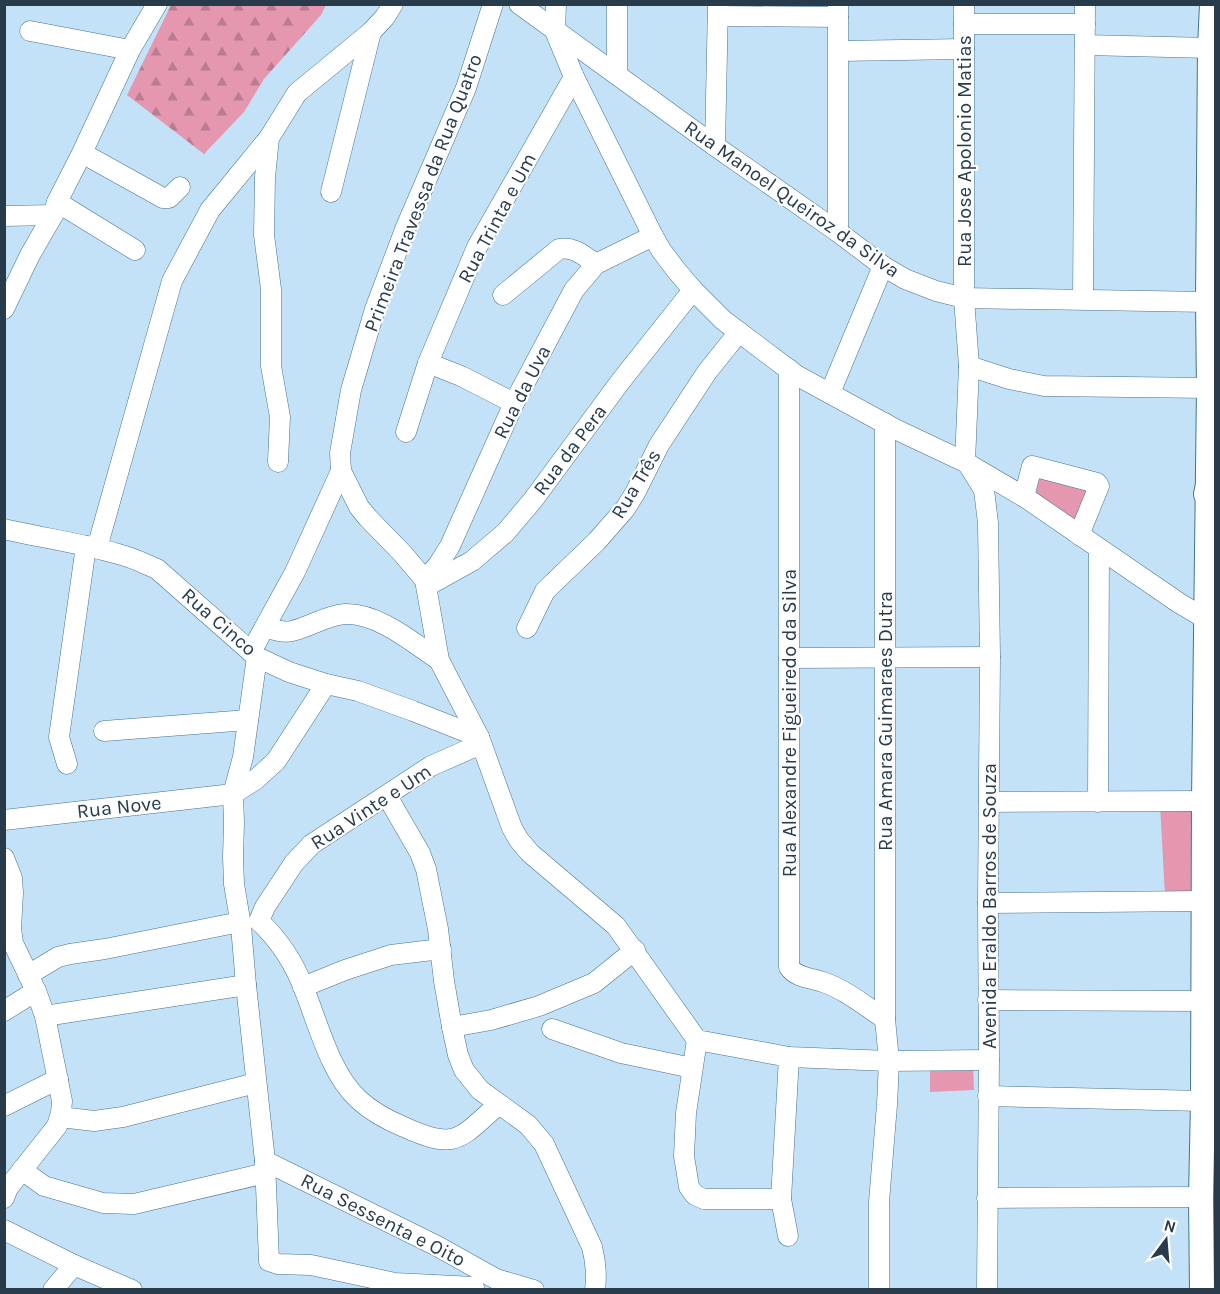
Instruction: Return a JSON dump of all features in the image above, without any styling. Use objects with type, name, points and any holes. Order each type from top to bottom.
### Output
[{"type":"highway","points":[[1208,494],[1215,459]]},
{"type":"main road","points":[[1202,1290],[1203,1001],[1210,905],[1204,801],[1210,48],[1213,13]]},
{"type":"street","points":[[4,309],[82,153],[130,50],[157,4]]},
{"type":"street","points":[[67,764],[59,737],[91,547],[172,281],[210,210],[269,138],[297,93],[371,32],[393,4]]},
{"type":"street","name":"Primeira Travessa da Rua Quatro","points":[[493,4],[466,88],[405,227],[375,309],[351,390],[340,453],[341,471],[359,507],[403,554],[426,583],[440,660],[480,740],[512,828],[519,840],[530,853],[616,926],[697,1040]]},
{"type":"street","name":"Rua Manoel Queiroz da Silva","points":[[519,4],[838,232],[882,266],[905,279],[936,291],[964,298],[1208,302]]},
{"type":"street","points":[[556,4],[555,31],[576,83],[653,236],[661,250],[693,290],[723,320],[796,375],[885,423],[966,462],[1206,619]]},
{"type":"street","points":[[576,83],[582,82],[588,75],[599,71],[617,74],[617,4]]},
{"type":"street","name":"Rua Jose Apolonio Matias","points":[[964,4],[964,298],[969,366],[966,462]]},
{"type":"street","points":[[1083,299],[1085,4]]},
{"type":"street","points":[[715,146],[718,10],[838,11],[838,232]]},
{"type":"street","points":[[964,24],[1085,24]]},
{"type":"street","points":[[30,31],[130,50]]},
{"type":"street","points":[[331,192],[371,32]]},
{"type":"street","points":[[1085,45],[1210,48]]},
{"type":"street","points":[[839,51],[964,49]]},
{"type":"street","name":"Rua Trinta e Um","points":[[406,432],[428,363],[477,247],[576,83]]},
{"type":"street","points":[[269,138],[265,177],[264,235],[271,289],[272,366],[280,417],[278,462]]},
{"type":"street","points":[[82,153],[163,198],[170,198],[180,187]]},
{"type":"street","points":[[4,216],[55,208],[135,250]]},
{"type":"street","name":"Rua da Uva","points":[[426,583],[450,546],[514,403],[574,290],[596,264],[653,236]]},
{"type":"street","points":[[503,295],[559,249],[567,248],[577,251],[596,264]]},
{"type":"street","points":[[830,393],[882,266]]},
{"type":"street","name":"Rua da Pera","points":[[426,583],[472,561],[505,533],[533,500],[620,382],[693,290]]},
{"type":"street","name":"Rua Três","points":[[527,628],[545,591],[597,541],[625,509],[659,445],[707,372],[739,332]]},
{"type":"street","points":[[428,363],[461,376],[514,403]]},
{"type":"street","points":[[969,366],[1009,379],[1044,386],[1209,388]]},
{"type":"street","name":"Rua Alexandre Figueiredo da Silva","points":[[789,369],[789,967],[795,974],[839,988],[885,1019]]},
{"type":"street","name":"Rua Amara Guimaraes Dutra","points":[[885,423],[885,1019]]},
{"type":"street","name":"Avenida Eraldo Barros de Souza","points":[[966,462],[984,490],[988,523],[990,657],[987,1290]]},
{"type":"street","points":[[1018,494],[1032,466],[1099,484],[1079,535]]},
{"type":"street","points":[[341,471],[295,572],[265,627],[254,654],[243,757],[233,794],[234,873],[247,923],[246,985],[265,1167],[269,1261],[278,1264],[311,1265],[395,1283],[485,1285]]},
{"type":"street","points":[[988,523],[996,504],[1006,495],[1018,494]]},
{"type":"street","name":"Rua Cinco","points":[[4,529],[121,554],[157,569],[254,654],[289,672],[358,691],[413,711],[480,740]]},
{"type":"street","points":[[1098,549],[1098,802]]},
{"type":"street","points":[[265,627],[283,632],[292,631],[343,614],[356,614],[386,625],[440,660]]},
{"type":"street","points":[[789,658],[990,657]]},
{"type":"street","points":[[233,794],[255,780],[276,761],[326,684]]},
{"type":"street","points":[[104,731],[248,720]]},
{"type":"street","name":"Rua Vinte e Um","points":[[247,923],[265,907],[294,863],[312,844],[431,766],[480,740]]},
{"type":"street","name":"Rua Nove","points":[[4,820],[233,794]]},
{"type":"street","points":[[387,796],[420,853],[426,869],[452,1027],[464,1071],[480,1090],[528,1125],[544,1144],[592,1247],[597,1275],[595,1290]]},
{"type":"street","points":[[989,802],[1204,801]]},
{"type":"street","points":[[4,858],[12,878],[13,943],[45,1016],[62,1101],[57,1126],[6,1190]]},
{"type":"street","points":[[988,903],[1210,905]]},
{"type":"street","points":[[4,1011],[58,957],[247,923],[286,952],[303,987],[337,1071],[357,1098],[380,1116],[424,1137],[445,1141],[463,1135],[499,1104]]},
{"type":"street","points":[[303,987],[345,970],[439,939]]},
{"type":"street","points":[[452,1027],[491,1020],[539,1006],[594,983],[635,950]]},
{"type":"street","points":[[45,1016],[246,985]]},
{"type":"street","points":[[988,1000],[1203,1001]]},
{"type":"street","points":[[879,1290],[879,1203],[889,1061],[885,1019]]},
{"type":"street","points":[[552,1029],[621,1053],[692,1068]]},
{"type":"street","points":[[781,1199],[704,1199],[695,1195],[689,1187],[684,1156],[686,1113],[697,1040],[789,1057],[889,1061],[989,1060]]},
{"type":"street","points":[[788,1236],[781,1199],[789,1057]]},
{"type":"street","points":[[4,1106],[58,1079]]},
{"type":"street","points":[[60,1117],[94,1121],[123,1118],[256,1083]]},
{"type":"street","points":[[987,1096],[1203,1101]]},
{"type":"street","points":[[22,1170],[44,1186],[103,1203],[134,1203],[265,1167]]},
{"type":"street","name":"Rua Sessenta e Oito","points":[[265,1167],[437,1246],[485,1285],[534,1290]]},
{"type":"street","points":[[987,1198],[1201,1197]]},
{"type":"street","points":[[4,1230],[74,1265],[132,1290]]},
{"type":"street","points":[[53,1290],[74,1265]]},
{"type":"green space","points":[[171,4],[326,5],[321,15],[264,79],[244,112],[204,154],[127,95]]},
{"type":"green space","points":[[1031,464],[1105,480],[1087,530],[1024,488]]},
{"type":"green space","points":[[1195,803],[1195,897],[1165,896],[1160,804]]},
{"type":"green space","points":[[973,1065],[974,1090],[930,1092],[930,1066]]}]
